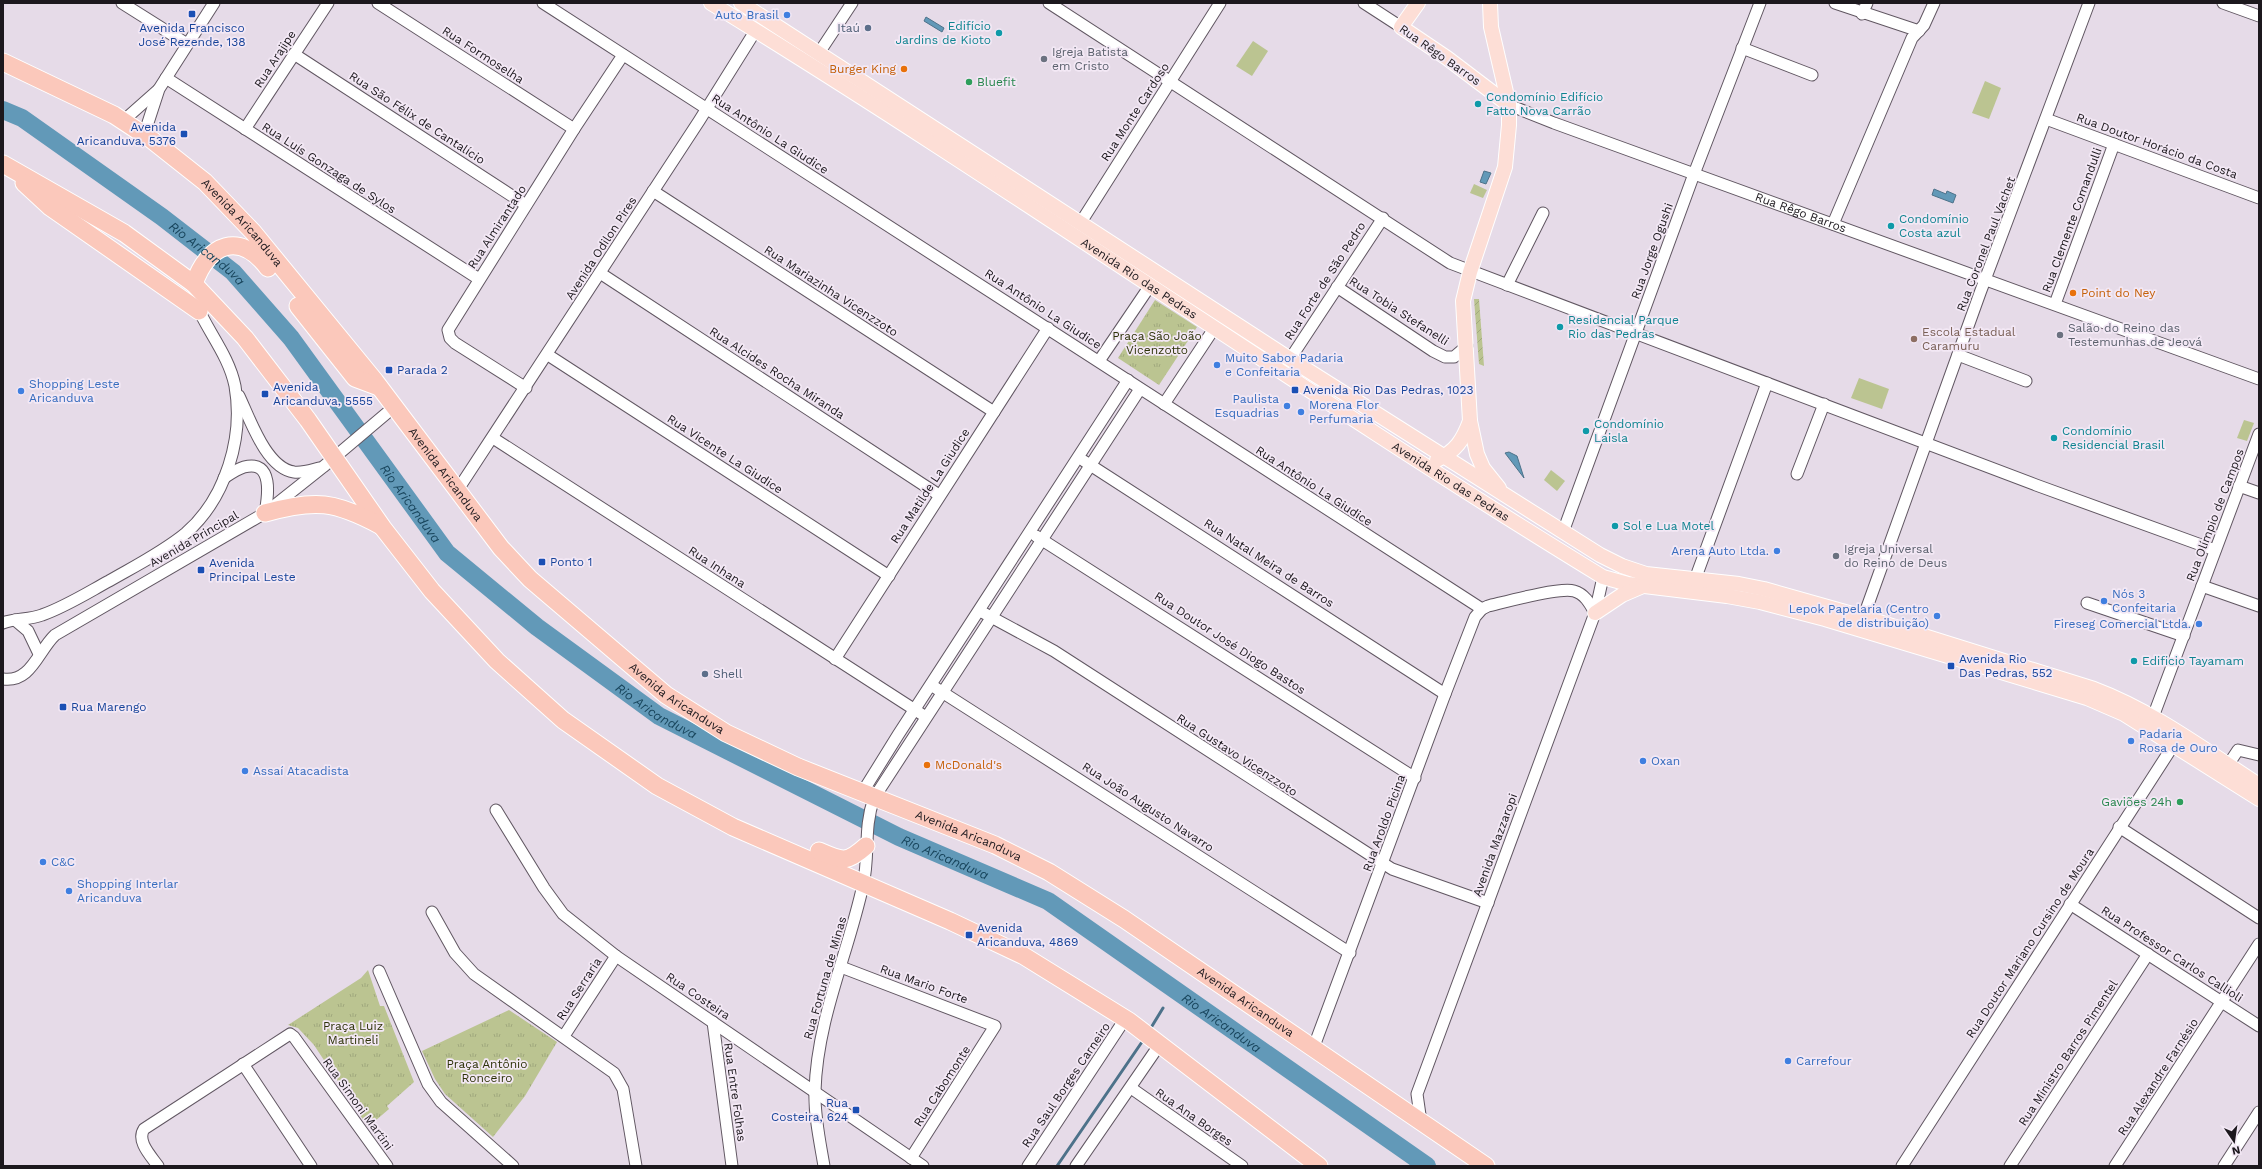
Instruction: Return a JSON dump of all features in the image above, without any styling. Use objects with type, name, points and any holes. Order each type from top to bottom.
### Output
[{"type":"highway","name":"Avenida Aricanduva","points":[[3,62],[72,94],[123,121],[144,135],[205,182],[252,232],[379,387],[501,548],[530,579],[666,695],[726,733],[798,767],[995,845],[1049,872],[1124,919],[1486,1166]]},
{"type":"highway","points":[[8,167],[124,233],[195,280],[245,338],[334,458],[383,528],[432,591],[498,661],[563,720],[657,786],[746,832],[864,883],[1024,956],[1127,1020],[1320,1166]]},
{"type":"highway","points":[[8,167],[50,207],[199,311]]},
{"type":"highway","points":[[195,280],[212,254],[235,245],[245,247],[255,252],[355,378],[379,387]]},
{"type":"highway","points":[[265,513],[296,505],[319,504],[340,507],[383,528]]},
{"type":"highway","points":[[746,832],[772,834],[839,860],[846,860],[854,857],[866,846]]},
{"type":"main road","name":"Avenida Rio das Pedras","points":[[711,3],[756,31],[815,60],[1080,223],[1290,359],[1600,555],[1622,566],[1646,574],[1760,602],[1861,624],[2094,689],[2128,703],[2148,721],[2177,739],[2259,799]]},
{"type":"main road","name":"Avenida Rio das Pedras","points":[[741,3],[764,17],[815,60],[1072,235],[1424,464],[1603,577],[1643,586],[1693,585]]},
{"type":"main road","points":[[1401,27],[1418,3]]},
{"type":"main road","points":[[1490,3],[1491,27],[1509,105],[1505,167],[1470,272],[1463,301],[1467,346],[1470,421],[1477,454],[1483,468],[1505,496]]},
{"type":"main road","name":"Rua Rêgo Barros","points":[[1401,27],[1447,58],[1509,105]]},
{"type":"main road","points":[[1424,464],[1444,457],[1459,445],[1470,421]]},
{"type":"main road","points":[[1600,555],[1604,570],[1603,577]]},
{"type":"main road","points":[[1595,613],[1622,596],[1643,586]]},
{"type":"main road","name":"Avenida Rio das Pedras","points":[[2177,739],[2228,765],[2259,785]]},
{"type":"street","points":[[122,3],[188,44]]},
{"type":"street","points":[[144,135],[159,89],[214,3]]},
{"type":"street","name":"Rua Arajipe","points":[[245,129],[328,3]]},
{"type":"street","name":"Rua Formoselha","points":[[378,3],[574,129]]},
{"type":"street","name":"Rua Antônio La Giudice","points":[[544,3],[1482,609]]},
{"type":"street","points":[[815,60],[852,3]]},
{"type":"street","points":[[1049,3],[1383,218],[1450,263],[1470,272],[2036,485],[2215,550]]},
{"type":"street","name":"Rua Monte Cardoso","points":[[1072,235],[1220,3]]},
{"type":"street","name":"Rua Rêgo Barros","points":[[1364,3],[1401,27]]},
{"type":"street","name":"Rua Jorge Ogushi","points":[[1563,532],[1694,174],[1760,3]]},
{"type":"street","points":[[1862,14],[1867,3]]},
{"type":"street","points":[[1833,224],[1912,38],[1924,25],[1934,3]]},
{"type":"street","name":"Rua Coronel Paul Vachet","points":[[1861,624],[1985,279],[2089,3]]},
{"type":"street","points":[[2223,3],[2259,16]]},
{"type":"street","points":[[1838,4],[1862,14],[1919,31]]},
{"type":"street","name":"Avenida Odilon Pires","points":[[457,491],[494,438],[548,355],[707,109],[764,17]]},
{"type":"street","points":[[1742,48],[1812,75]]},
{"type":"street","name":"Rua São Félix de Cantalício","points":[[294,54],[526,205]]},
{"type":"street","name":"Rua Almirantado","points":[[526,388],[455,343],[450,338],[448,330],[574,129],[624,55]]},
{"type":"street","name":"Rua Luís Gonzaga de Sylos","points":[[166,78],[479,280]]},
{"type":"street","points":[[123,121],[159,89]]},
{"type":"street","name":"Rua Rêgo Barros","points":[[1509,105],[1694,174],[2259,379]]},
{"type":"street","name":"Rua Doutor Horácio da Costa","points":[[2046,119],[2259,198]]},
{"type":"street","name":"Rua Clemente Comandulli","points":[[2055,304],[2114,144]]},
{"type":"street","name":"Rua Mariazinha Vicenzzoto","points":[[653,191],[994,412]]},
{"type":"street","points":[[1507,286],[1543,213]]},
{"type":"street","name":"Rua Forte de São Pedro","points":[[1290,359],[1383,218]]},
{"type":"street","name":"Rua Alcides Rocha Miranda","points":[[600,273],[939,495]]},
{"type":"street","points":[[1099,361],[1158,274]]},
{"type":"street","name":"Avenida Principal","points":[[3,623],[33,618],[61,607],[164,549],[187,532],[203,514],[214,497],[224,478],[236,436],[238,418],[235,386],[223,352],[199,311],[195,300],[195,280]]},
{"type":"street","name":"Rua Tobia Stefanelli","points":[[1337,287],[1439,354],[1454,357],[1467,346]]},
{"type":"street","points":[[1164,404],[1215,327],[1224,316]]},
{"type":"street","name":"Rua Matilde La Giudice","points":[[835,659],[939,495],[1048,328]]},
{"type":"street","name":"Rua Vicente La Giudice","points":[[548,355],[889,576]]},
{"type":"street","points":[[1958,355],[2026,381]]},
{"type":"street","points":[[868,796],[914,710],[980,611],[1128,380]]},
{"type":"street","points":[[1693,585],[1767,383]]},
{"type":"street","points":[[235,386],[257,435],[280,466],[295,472],[334,458]]},
{"type":"street","points":[[868,796],[926,717],[1140,389]]},
{"type":"street","points":[[1797,474],[1824,404]]},
{"type":"street","name":"Avenida Principal","points":[[3,679],[16,678],[24,675],[31,669],[39,654],[55,635],[265,513],[334,458],[394,407]]},
{"type":"street","name":"Rua Olímpio de Campos","points":[[2148,721],[2184,636],[2259,434]]},
{"type":"street","name":"Rua Inhana","points":[[494,438],[926,717]]},
{"type":"street","name":"Rua Natal Meira de Barros","points":[[1078,458],[1445,694]]},
{"type":"street","points":[[224,478],[243,468],[251,466],[260,470],[268,480],[269,487],[265,513]]},
{"type":"street","points":[[2239,486],[2259,494]]},
{"type":"street","name":"Rua Doutor José Diogo Bastos","points":[[1030,532],[1415,778]]},
{"type":"street","name":"Avenida Mazzaropi","points":[[1421,1122],[1417,1094],[1595,613],[1603,577]]},
{"type":"street","points":[[2202,586],[2259,606]]},
{"type":"street","points":[[1482,609],[1566,590],[1581,594],[1588,601],[1595,613]]},
{"type":"street","points":[[2087,604],[2184,636]]},
{"type":"street","name":"Rua Aroldo Picina","points":[[1313,1049],[1350,953],[1445,694],[1475,617],[1482,609]]},
{"type":"street","name":"Rua Gustavo Vicenzzoto","points":[[980,611],[1054,652],[1383,864],[1392,869],[1488,903]]},
{"type":"street","points":[[15,620],[31,634],[39,654]]},
{"type":"street","name":"Rua João Augusto Navarro","points":[[931,685],[1350,953]]},
{"type":"street","name":"Rua Doutor Mariano Cursino de Moura","points":[[1902,1166],[2177,739]]},
{"type":"street","points":[[2228,765],[2238,750],[2259,755]]},
{"type":"street","name":"Rua Fortuna de Minas","points":[[824,1166],[815,1092],[819,1044],[824,1020],[841,967],[864,883],[868,796]]},
{"type":"street","name":"Rua Costeira","points":[[496,810],[544,888],[564,914],[616,956],[923,1166]]},
{"type":"street","points":[[2119,827],[2259,918]]},
{"type":"street","name":"Rua Professor Carlos Callioli","points":[[2070,904],[2259,1026]]},
{"type":"street","points":[[432,912],[455,953],[474,974],[564,1036],[614,1073],[623,1089],[636,1166]]},
{"type":"street","name":"Rua Alexandre Farnésio","points":[[2115,1166],[2259,944]]},
{"type":"street","name":"Rua Ministro Barros Pimentel","points":[[2010,1166],[2148,954]]},
{"type":"street","name":"Rua Serraria","points":[[564,1036],[616,956]]},
{"type":"street","name":"Rua Mario Forte","points":[[841,967],[992,1023],[995,1028]]},
{"type":"street","points":[[379,971],[428,1084],[441,1102],[513,1166]]},
{"type":"street","name":"Rua Saul Borges Carneiro","points":[[1028,1166],[1127,1020]]},
{"type":"street","name":"Rua Entre Folhas","points":[[713,1022],[732,1166]]},
{"type":"street","name":"Rua Cabomonte","points":[[911,1158],[995,1028]]},
{"type":"street","name":"Rua Simoni Martini","points":[[243,1064],[287,1035],[294,1037],[387,1166]]},
{"type":"street","points":[[1090,1166],[1078,1163],[1131,1088],[1158,1042]]},
{"type":"street","points":[[158,1166],[141,1139],[141,1134],[144,1129],[243,1064],[311,1166]]},
{"type":"street","name":"Rua Ana Borges","points":[[1131,1088],[1242,1166]]},
{"type":"street","points":[[2224,1166],[2255,1126],[2259,1112]]},
{"type":"green space","points":[[1253,41],[1268,51],[1252,76],[1236,66]]},
{"type":"green space","points":[[1985,81],[2001,88],[1989,119],[1972,113]]},
{"type":"green space","points":[[1474,184],[1487,190],[1483,198],[1470,193]]},
{"type":"green space","points":[[1474,299],[1479,299],[1484,366],[1479,364]]},
{"type":"green space","name":"Praça São João Vicenzotto","points":[[1155,300],[1197,327],[1159,385],[1118,358]]},
{"type":"green space","points":[[1859,378],[1889,389],[1882,409],[1851,398]]},
{"type":"green space","points":[[2244,420],[2254,423],[2247,441],[2237,438]]},
{"type":"green space","points":[[1551,470],[1565,481],[1557,491],[1544,480]]},
{"type":"green space","name":"Praça Luiz Martineli","points":[[368,970],[380,1006],[384,1006],[414,1082],[387,1106],[389,1109],[368,1127],[314,1045],[298,1028],[288,1025],[361,978]]},
{"type":"green space","name":"Praça Antônio Ronceiro","points":[[509,1010],[557,1042],[525,1096],[493,1137],[445,1094],[435,1079],[422,1051]]},
{"type":"water","points":[[926,17],[944,28],[942,32],[924,21]]},
{"type":"water","points":[[1484,171],[1491,173],[1486,184],[1480,182]]},
{"type":"water","points":[[1934,189],[1946,194],[1947,191],[1956,195],[1953,203],[1932,195]]},
{"type":"water","points":[[1509,452],[1517,456],[1524,478],[1505,453]]},
{"type":"waterway","name":"Rio Aricanduva","points":[[3,110],[22,118],[162,217],[233,272],[291,338],[447,553],[537,627],[659,716],[899,837],[1048,901],[1427,1166]]},
{"type":"waterway","points":[[1149,1031],[1163,1008]]},
{"type":"waterway","points":[[1057,1166],[1144,1039]]},
{"type":"place","name":"Avenida Francisco José Rezende, 138","points":[[192,14]]},
{"type":"place","name":"Auto Brasil","points":[[787,15]]},
{"type":"place","name":"Itaú","points":[[868,28]]},
{"type":"place","name":"Edifício Jardins de Kioto","points":[[999,33]]},
{"type":"place","name":"Igreja Batista em Cristo","points":[[1044,59]]},
{"type":"place","name":"Burger King","points":[[904,69]]},
{"type":"place","name":"Bluefit","points":[[969,82]]},
{"type":"place","name":"Condomínio Edifício Fatto Nova Carrão","points":[[1478,104]]},
{"type":"place","name":"Avenida Aricanduva, 5376","points":[[184,134]]},
{"type":"place","name":"Condomínio Costa azul","points":[[1891,226]]},
{"type":"place","name":"Point do Ney","points":[[2073,293]]},
{"type":"place","name":"Residencial Parque Rio das Pedras","points":[[1560,327]]},
{"type":"place","name":"Salão do Reino das Testemunhas de Jeová","points":[[2060,335]]},
{"type":"place","name":"Escola Estadual Caramuru","points":[[1914,339]]},
{"type":"place","name":"Muito Sabor Padaria e Confeitaria","points":[[1217,365]]},
{"type":"place","name":"Parada 2","points":[[389,370]]},
{"type":"place","name":"Avenida Rio Das Pedras, 1023","points":[[1295,390]]},
{"type":"place","name":"Shopping Leste Aricanduva","points":[[21,391]]},
{"type":"place","name":"Avenida Aricanduva, 5555","points":[[265,394]]},
{"type":"place","name":"Paulista Esquadrias","points":[[1287,406]]},
{"type":"place","name":"Morena Flor Perfumaria","points":[[1301,412]]},
{"type":"place","name":"Condomínio Laisla","points":[[1586,431]]},
{"type":"place","name":"Condomínio Residencial Brasil","points":[[2054,438]]},
{"type":"place","name":"Sol e Lua Motel","points":[[1615,526]]},
{"type":"place","name":"Arena Auto Ltda.","points":[[1777,551]]},
{"type":"place","name":"Igreja Universal do Reino de Deus","points":[[1836,556]]},
{"type":"place","name":"Ponto 1","points":[[542,562]]},
{"type":"place","name":"Avenida Principal Leste","points":[[201,570]]},
{"type":"place","name":"Nós 3 Confeitaria","points":[[2104,601]]},
{"type":"place","name":"Lepok Papelaria (Centro de distribuição)","points":[[1937,616]]},
{"type":"place","name":"Fireseg Comercial Ltda.","points":[[2199,624]]},
{"type":"place","name":"Edificio Tayamam","points":[[2134,661]]},
{"type":"place","name":"Avenida Rio Das Pedras, 552","points":[[1951,666]]},
{"type":"place","name":"Shell","points":[[705,674]]},
{"type":"place","name":"Rua Marengo","points":[[63,707]]},
{"type":"place","name":"Padaria Rosa de Ouro","points":[[2131,741]]},
{"type":"place","name":"Oxan","points":[[1643,761]]},
{"type":"place","name":"McDonald's","points":[[927,765]]},
{"type":"place","name":"Assaí Atacadista","points":[[245,771]]},
{"type":"place","name":"Gaviões 24h","points":[[2180,802]]},
{"type":"place","name":"C&C","points":[[43,862]]},
{"type":"place","name":"Shopping Interlar Aricanduva","points":[[69,891]]},
{"type":"place","name":"Avenida Aricanduva, 4869","points":[[969,935]]},
{"type":"place","name":"Carrefour","points":[[1788,1061]]},
{"type":"place","name":"Rua Costeira, 624","points":[[856,1110]]}]
